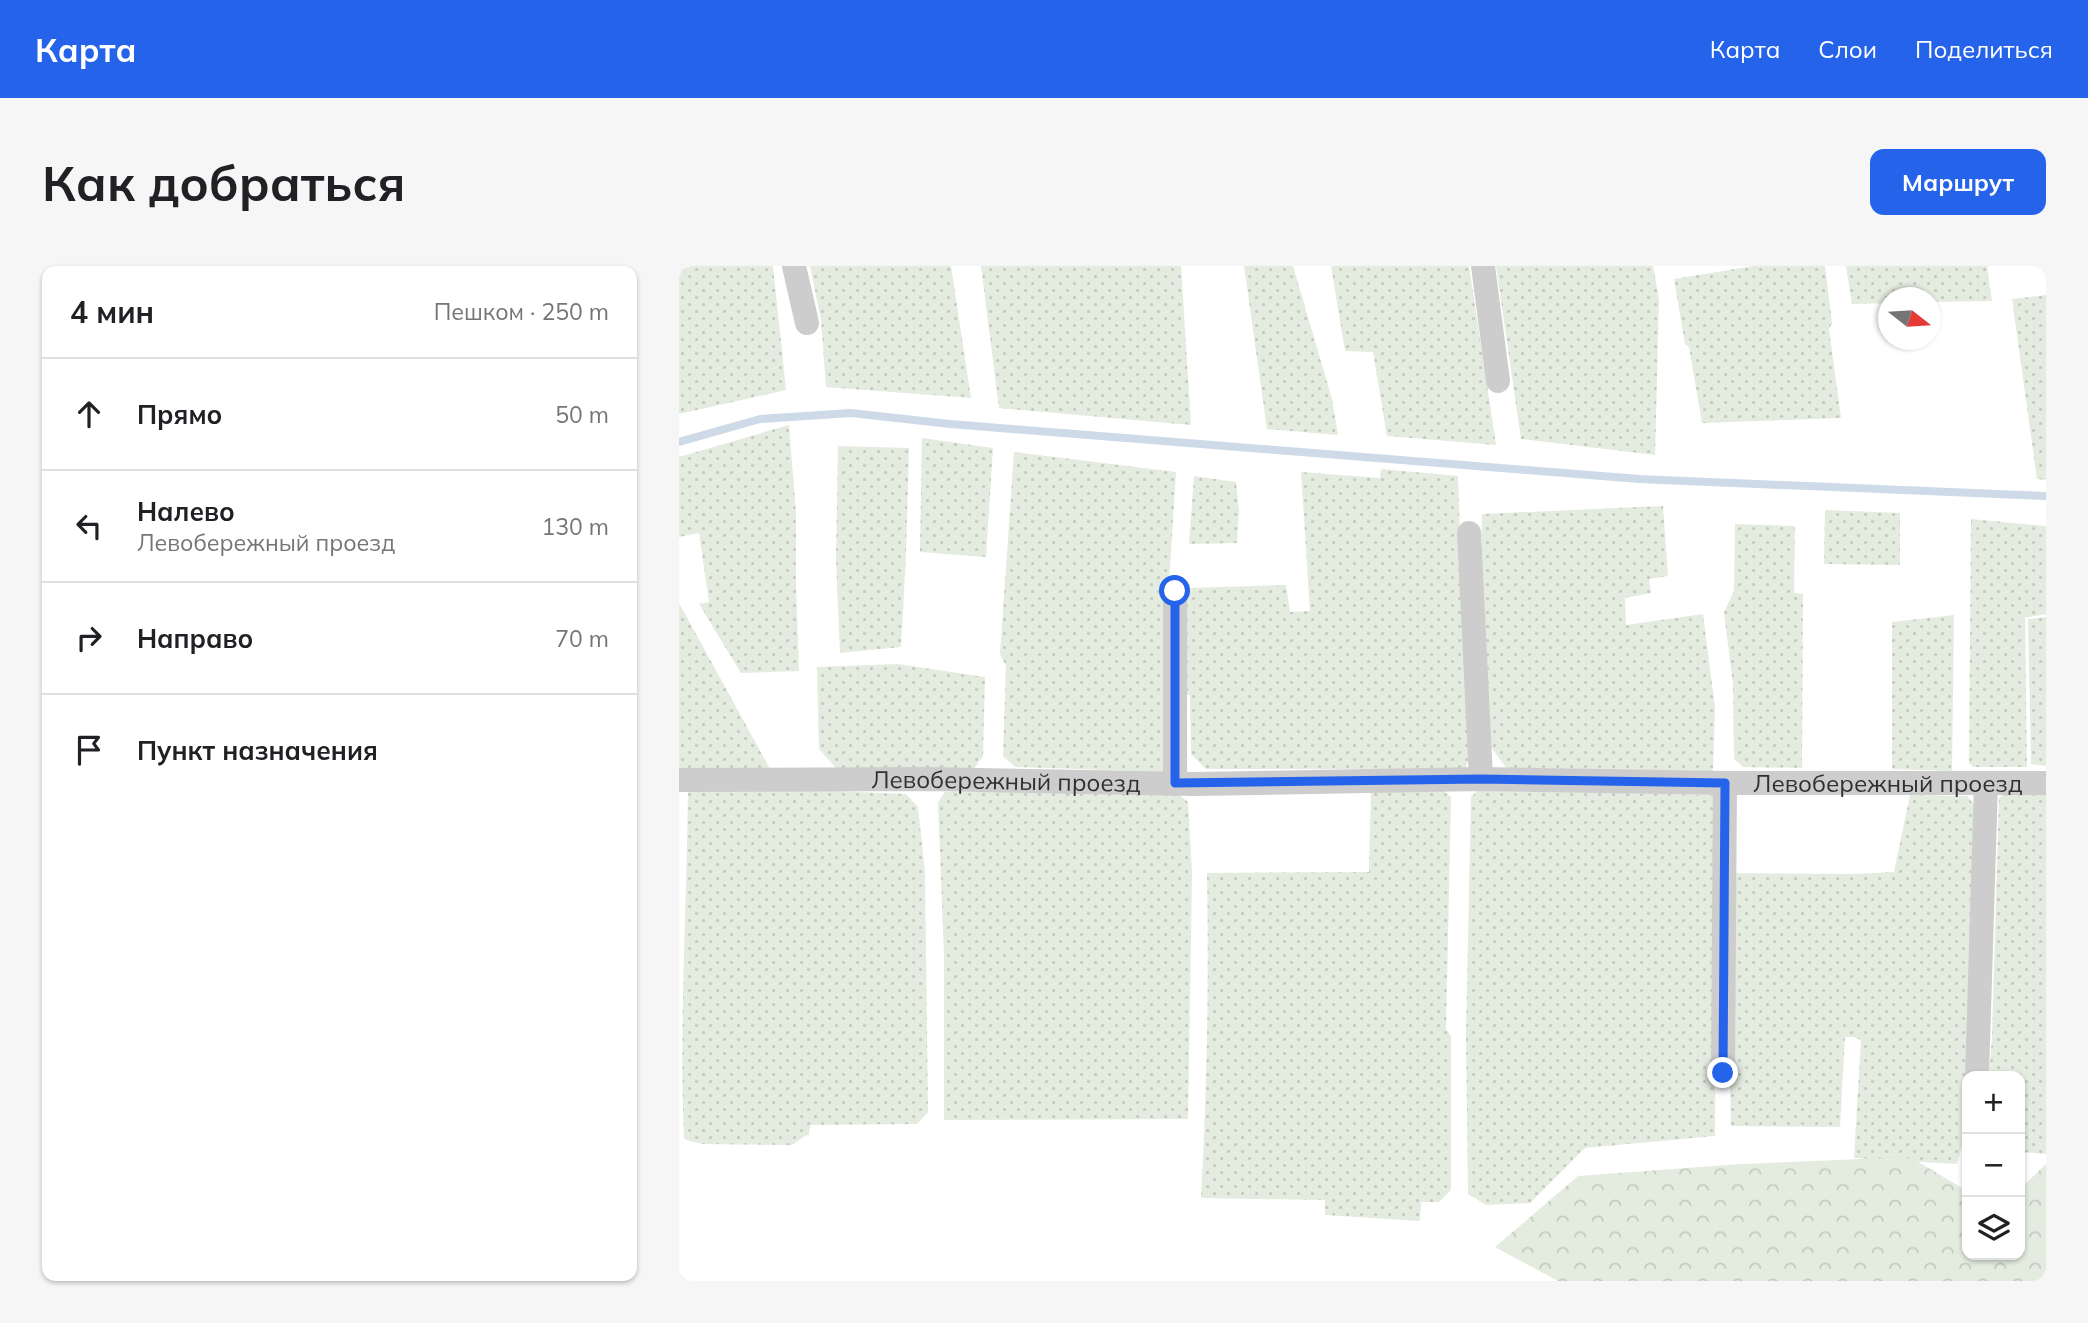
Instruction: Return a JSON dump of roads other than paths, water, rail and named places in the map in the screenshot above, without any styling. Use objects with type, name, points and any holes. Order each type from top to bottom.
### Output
[{"type":"street","points":[[794,266],[807,323]]},
{"type":"street","points":[[1483,266],[1498,381]]},
{"type":"street","points":[[1469,533],[1481,779]]},
{"type":"street","points":[[1175,591],[1175,783]]},
{"type":"street","name":"Левобережный проезд","points":[[679,780],[928,779],[1175,783],[1481,779],[1725,783],[2046,783]]},
{"type":"street","points":[[1723,1073],[1725,783]]},
{"type":"street","points":[[1977,1071],[1986,783]]},
{"type":"waterway","points":[[679,442],[760,419],[851,413],[950,424],[1639,479],[2046,496]]}]
